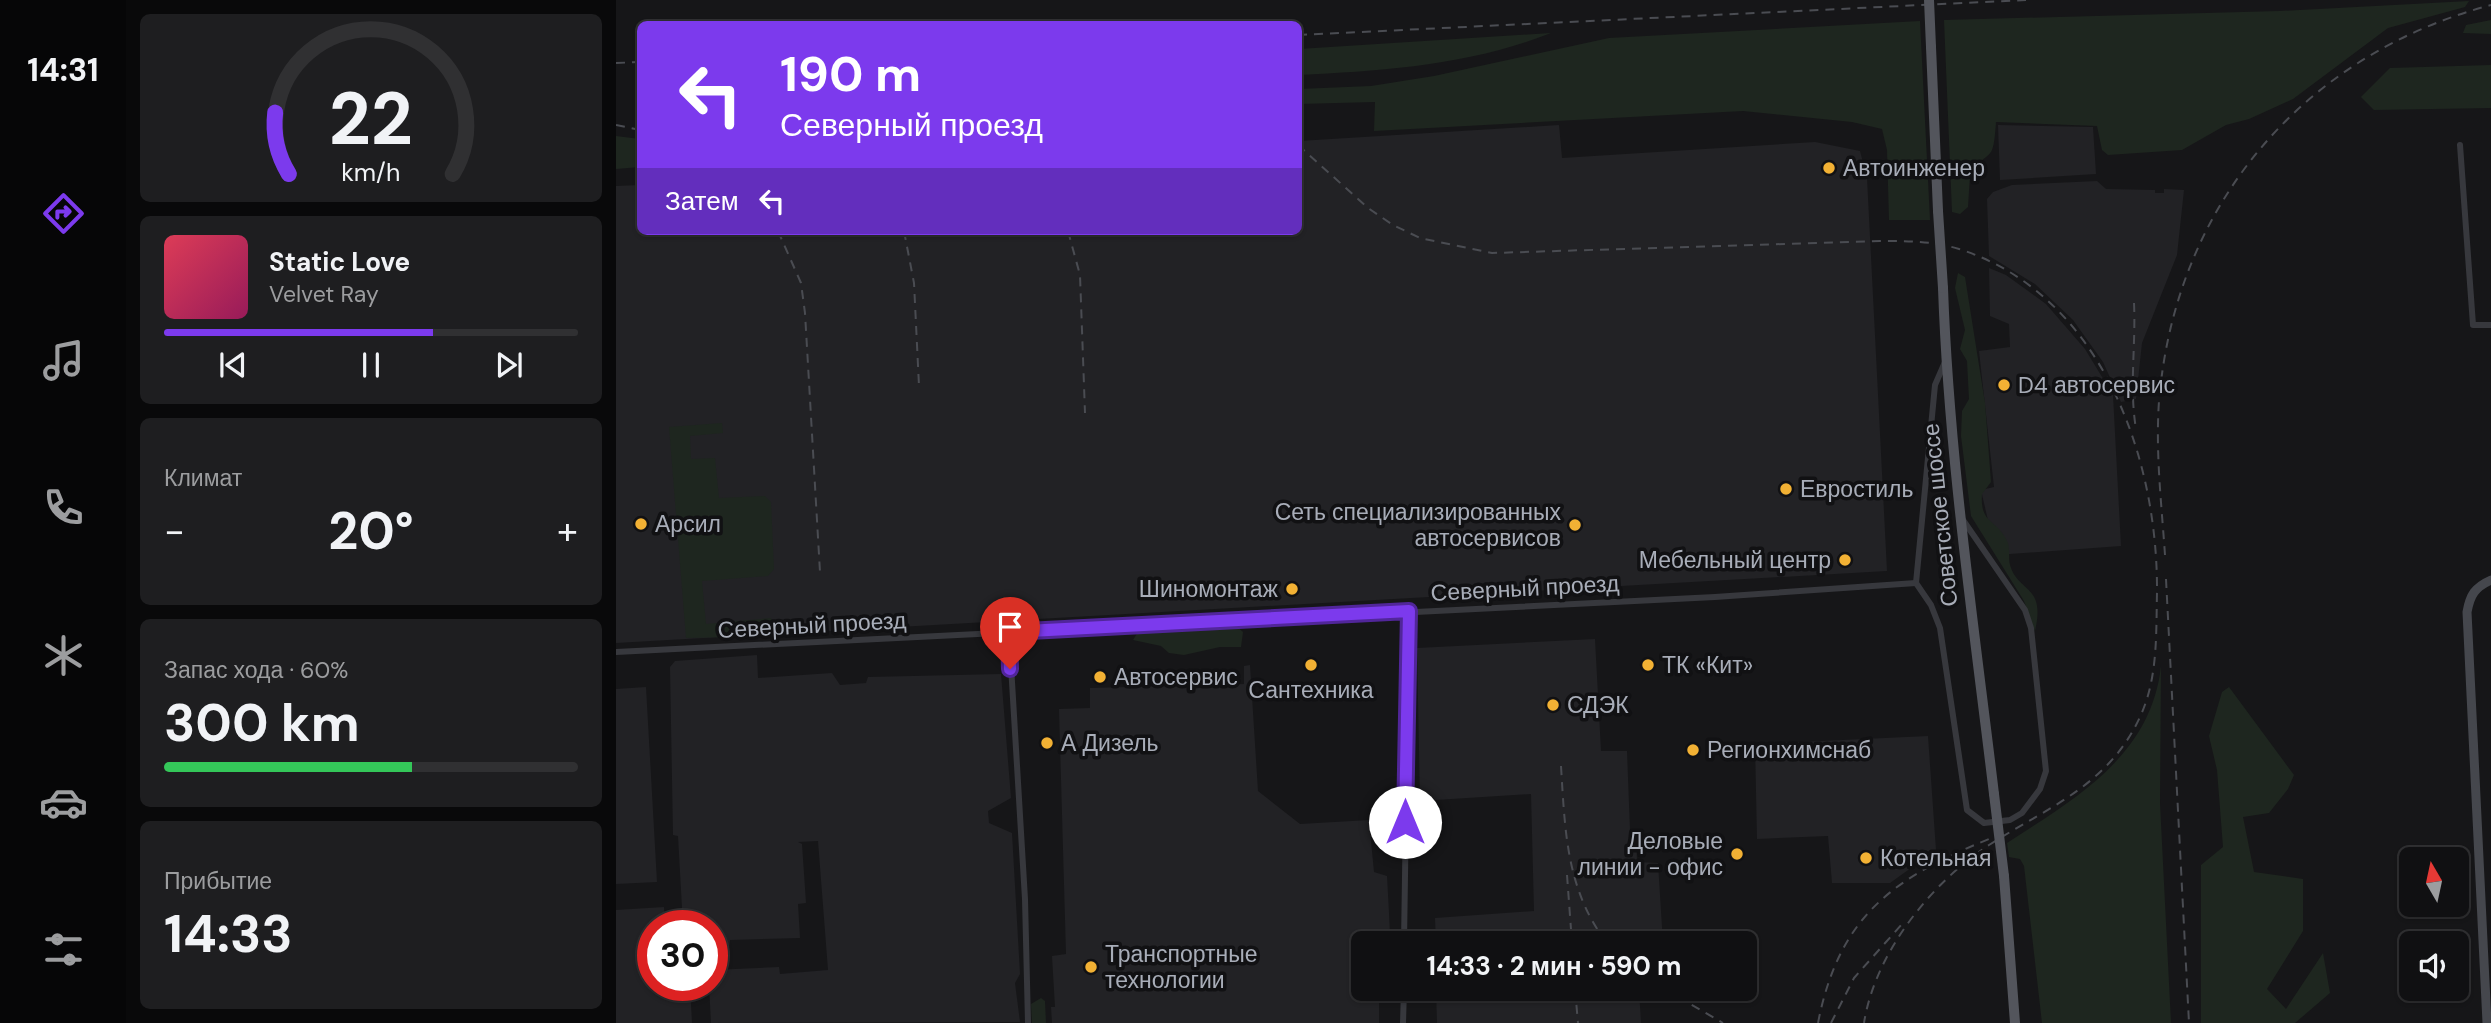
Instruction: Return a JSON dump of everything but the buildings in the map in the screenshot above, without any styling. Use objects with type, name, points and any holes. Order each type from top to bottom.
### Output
[{"type":"main road","name":"Советское шоссе","points":[[1929,0],[1946,360],[1959,515],[2004,876],[2015,1023]]},
{"type":"street","points":[[2460,145],[2473,325],[2491,325]]},
{"type":"street","points":[[1946,360],[1935,385],[1916,583],[1931,605],[1940,628],[1967,810],[1984,823],[2010,820],[2022,813],[2032,802],[2046,771],[2031,628],[2025,610],[1959,515]]},
{"type":"street","points":[[2487,1023],[2467,634],[2470,596],[2480,585],[2491,580]]},
{"type":"street","name":"Северный проезд","points":[[616,652],[1780,593],[1916,583]]},
{"type":"street","points":[[1404,931],[1409,611]]},
{"type":"street","points":[[1009,632],[1025,899],[1028,1023]]},
{"type":"street","points":[[1403,1023],[1404,1001]]},
{"type":"shaded area","points":[[2469,1],[2465,7],[2388,28],[2293,99],[2249,119],[2226,125],[2182,150],[2108,155],[2102,150],[2097,126],[1996,122],[1992,151],[1970,175],[1968,207],[1960,214],[1952,212],[1944,20],[2279,11]]},
{"type":"shaded area","points":[[2491,20],[2491,34],[2463,33],[2466,25]]},
{"type":"shaded area","points":[[1920,21],[1930,220],[1889,220],[1887,150],[1882,129],[1852,122],[1743,111],[1374,131],[1375,102],[1302,104],[1302,89],[1371,86],[1434,76],[1609,38]]},
{"type":"shaded area","points":[[1551,33],[1521,44],[1459,59],[1363,71],[1302,75],[1302,49]]},
{"type":"shaded area","points":[[2491,65],[2491,108],[2374,110],[2361,97],[2390,68]]},
{"type":"shaded area","points":[[1559,125],[1562,158],[1815,142],[1860,151],[1867,178],[1887,571],[616,643],[616,186],[637,185],[637,235],[1302,235],[1302,141]]},
{"type":"shaded area","points":[[1998,125],[2093,127],[2096,174],[2000,180]]},
{"type":"shaded area","points":[[616,136],[637,139],[637,167],[616,169]]},
{"type":"shaded area","points":[[2097,181],[2106,189],[2155,190],[2155,193],[2164,193],[2164,189],[2184,190],[2177,255],[2142,343],[2136,399],[2121,402],[2103,362],[2073,320],[2035,284],[1989,256],[1987,199],[1993,192],[2012,185]]},
{"type":"shaded area","points":[[1989,268],[2006,275],[2046,304],[2085,349],[2113,395],[2121,546],[1996,555],[1981,490],[1994,487],[1979,351],[2010,347],[2009,324],[1990,316]]},
{"type":"shaded area","points":[[1958,273],[1965,277],[1985,403],[1991,482],[1982,494],[1983,511],[2008,542],[2010,565],[2014,574],[2034,597],[2037,605],[2035,631],[2024,601],[1971,516],[1961,436],[1962,411],[1969,399],[1967,361],[1960,349],[1965,330],[1955,288]]},
{"type":"shaded area","points":[[722,423],[723,433],[690,436],[691,459],[715,458],[719,498],[765,496],[771,502],[774,569],[768,576],[702,581],[706,624],[771,618],[774,636],[686,638],[669,427]]},
{"type":"shaded area","points":[[1236,626],[1243,632],[1241,647],[1220,647],[1184,655],[1169,653],[1161,646],[1133,640],[1138,632]]},
{"type":"shaded area","points":[[1595,639],[1601,751],[1627,751],[1630,830],[1636,831],[1637,862],[1658,863],[1662,931],[1436,931],[1435,918],[1534,911],[1531,794],[1420,801],[1417,648]]},
{"type":"shaded area","points":[[757,655],[758,678],[832,673],[840,685],[866,683],[868,677],[1001,674],[1011,798],[988,811],[989,823],[1012,833],[1020,974],[1015,983],[1020,1022],[711,1023],[710,1001],[728,1001],[728,969],[779,967],[780,974],[828,970],[818,841],[798,842],[802,844],[806,903],[798,904],[800,938],[730,940],[728,948],[728,910],[682,910],[678,836],[673,835],[670,667],[675,661]]},
{"type":"shaded area","points":[[1250,665],[1258,791],[1300,824],[1369,820],[1374,872],[1387,876],[1390,931],[1351,931],[1351,1001],[1379,1001],[1379,1023],[1052,1023],[1051,1007],[1055,1007],[1052,956],[1066,954],[1059,709],[1090,708],[1090,688],[1244,684],[1244,666]]},
{"type":"shaded area","points":[[2161,666],[2160,803],[2171,1023],[2042,1023],[2024,866],[2020,859],[2009,857],[2007,843],[2083,791],[2126,750],[2142,725],[2154,698]]},
{"type":"shaded area","points":[[646,687],[657,882],[616,884],[616,689]]},
{"type":"shaded area","points":[[2229,687],[2294,775],[2288,789],[2269,813],[2243,817],[2254,872],[2303,879],[2303,931],[2267,989],[2286,1009],[2323,953],[2330,993],[2295,1023],[2201,1023],[2201,865],[2223,847],[2217,770],[2209,736],[2222,692]]},
{"type":"shaded area","points":[[1928,736],[1936,850],[1890,883],[1832,883],[1828,836],[1757,839],[1755,744]]},
{"type":"shaded area","points":[[664,907],[664,910],[637,910],[637,1001],[691,1001],[692,1023],[616,1023],[616,910]]},
{"type":"shaded area","points":[[1041,998],[1045,1001],[1046,1023],[1032,1023],[1031,1004]]},
{"type":"shaded area","points":[[1436,1001],[1640,1001],[1641,1023],[1437,1023]]},
{"type":"railway","points":[[1302,35],[2026,0]]},
{"type":"railway","points":[[2165,555],[2158,442],[2162,374],[2176,308],[2199,246],[2230,189],[2269,138],[2315,94],[2368,57],[2427,27],[2491,5]]},
{"type":"railway","points":[[616,63],[637,62]]},
{"type":"railway","points":[[616,125],[637,129]]},
{"type":"railway","points":[[1302,149],[1368,208],[1393,225],[1420,238],[1492,253],[1880,241],[1939,244],[1959,249],[2008,271],[2050,302],[2084,341],[2111,386],[2132,435],[2146,487],[2155,540],[2157,592],[2155,656],[2146,702],[2127,741],[2094,778],[2075,793],[1967,861],[1927,900],[1893,946],[1880,971],[1864,1023]]},
{"type":"railway","points":[[780,235],[801,283],[805,313],[820,572]]},
{"type":"railway","points":[[905,235],[914,283],[919,386]]},
{"type":"railway","points":[[1069,235],[1080,275],[1085,413]]},
{"type":"railway","points":[[2134,303],[2133,398],[2136,429]]},
{"type":"railway","points":[[2166,579],[2189,1023]]},
{"type":"railway","points":[[1561,766],[1564,813],[1575,881],[1599,931]]},
{"type":"railway","points":[[1818,1023],[1827,986],[1840,955],[1856,928],[1875,906],[1898,886],[1925,869],[1989,839]]},
{"type":"railway","points":[[1567,875],[1571,931]]},
{"type":"railway","points":[[1831,1023],[1854,978],[1902,924]]},
{"type":"railway","points":[[1576,1001],[1578,1023]]},
{"type":"railway","points":[[1685,1001],[1723,1023]]},
{"type":"place","name":"Автоинженер","points":[[1829,168]]},
{"type":"place","name":"D4 автосервис","points":[[2004,385]]},
{"type":"place","name":"Евростиль","points":[[1786,489]]},
{"type":"place","name":"Арсил","points":[[641,524]]},
{"type":"place","name":"Сеть специализированных автосервисов","points":[[1575,525]]},
{"type":"place","name":"Мебельный центр","points":[[1845,560]]},
{"type":"place","name":"Шиномонтаж","points":[[1292,589]]},
{"type":"place","name":"Сантехника","points":[[1311,665]]},
{"type":"place","name":"ТК «Кит»","points":[[1648,665]]},
{"type":"place","name":"Автосервис","points":[[1100,677]]},
{"type":"place","name":"СДЭК","points":[[1553,705]]},
{"type":"place","name":"А Дизель","points":[[1047,743]]},
{"type":"place","name":"Регионхимснаб","points":[[1693,750]]},
{"type":"place","name":"Деловые линии - офис","points":[[1737,854]]},
{"type":"place","name":"Котельная","points":[[1866,858]]},
{"type":"place","name":"Транспортные технологии","points":[[1091,967]]},
{"type":"route","points":[[1010,669],[1009,632],[1409,611],[1405,822]]}]
